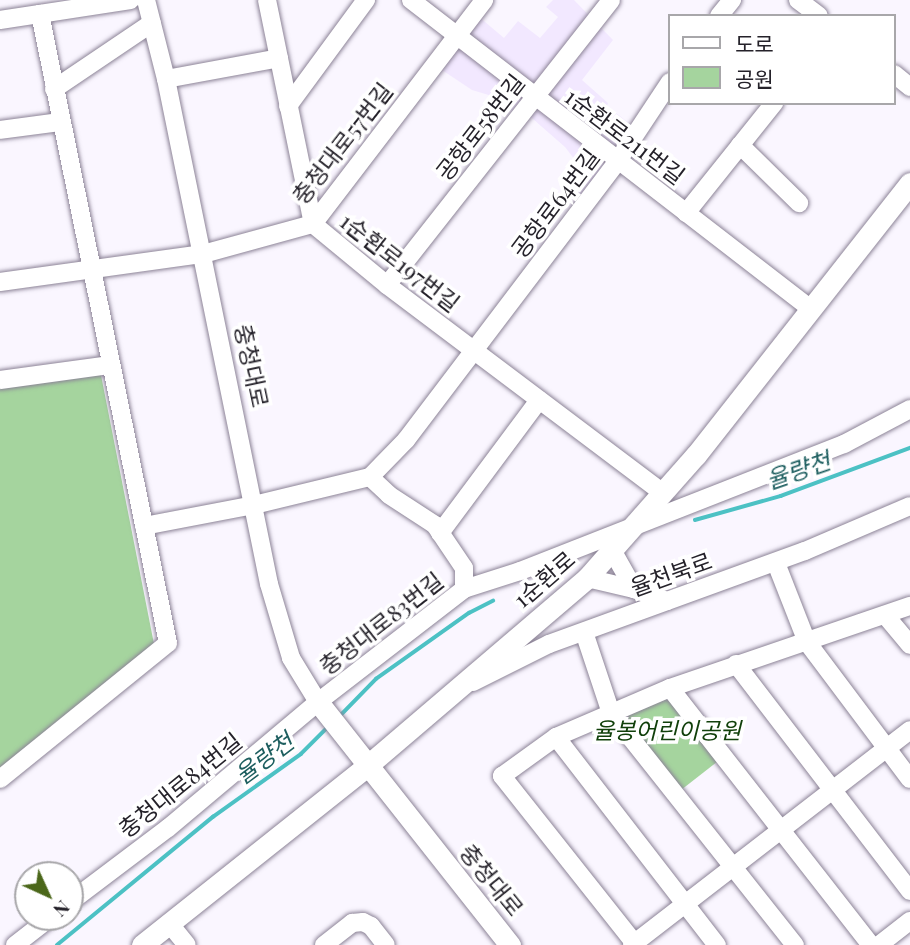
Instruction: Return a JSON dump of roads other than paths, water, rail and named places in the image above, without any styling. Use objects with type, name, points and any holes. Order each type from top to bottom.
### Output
[{"type":"main road","name":"1순환로","points":[[142,945],[367,766],[587,578],[663,493],[910,183]]},
{"type":"main road","name":"충청대로","points":[[321,706],[510,945]]},
{"type":"street","points":[[0,20],[130,0]]},
{"type":"street","name":"충청대로","points":[[146,0],[166,79],[203,254],[269,584],[291,658],[321,706]]},
{"type":"street","name":"1순환로197번길","points":[[267,0],[313,224],[387,285],[663,493]]},
{"type":"street","points":[[288,106],[366,0]]},
{"type":"street","name":"1순환로211번길","points":[[411,0],[534,98],[811,309]]},
{"type":"street","name":"충청대로57번길","points":[[0,282],[203,254],[313,224],[484,0]]},
{"type":"street","name":"공항로58번길","points":[[387,285],[611,0]]},
{"type":"street","points":[[721,14],[732,0]]},
{"type":"street","points":[[798,0],[816,14]]},
{"type":"street","points":[[0,779],[167,643],[40,14]]},
{"type":"street","points":[[54,89],[152,23]]},
{"type":"street","points":[[166,79],[279,58]]},
{"type":"street","points":[[896,76],[910,87]]},
{"type":"street","name":"공항로64번길","points":[[370,477],[406,440],[617,162],[668,85]]},
{"type":"street","points":[[685,213],[772,105]]},
{"type":"street","points":[[0,130],[60,122]]},
{"type":"street","points":[[740,145],[799,202]]},
{"type":"street","points":[[0,380],[109,365]]},
{"type":"street","points":[[440,533],[539,400]]},
{"type":"street","name":"충청대로83번길","points":[[321,706],[464,589],[844,444],[910,409]]},
{"type":"street","points":[[144,526],[254,505],[370,477],[389,495],[435,525],[464,568],[464,589]]},
{"type":"street","name":"율천북로","points":[[451,692],[549,644],[776,563],[910,506]]},
{"type":"street","points":[[612,551],[634,589]]},
{"type":"street","points":[[776,563],[807,642],[910,779]]},
{"type":"street","points":[[587,578],[634,589],[667,601]]},
{"type":"street","points":[[910,606],[670,688],[556,737],[502,776],[634,944],[833,793],[910,730]]},
{"type":"street","points":[[885,615],[910,645]]},
{"type":"street","points":[[584,632],[611,713],[795,945]]},
{"type":"street","points":[[736,664],[910,891]]},
{"type":"street","points":[[670,688],[871,945]]},
{"type":"street","name":"충청대로84번길","points":[[84,891],[321,706]]},
{"type":"street","points":[[556,737],[718,945]]},
{"type":"street","points":[[879,945],[910,921]]},
{"type":"street","points":[[324,945],[352,923],[363,922],[371,926],[386,945]]},
{"type":"street","points":[[169,923],[187,945]]},
{"type":"street","points":[[15,945],[33,931]]},
{"type":"waterway","name":"율량천","points":[[695,520],[781,496],[910,448]]},
{"type":"waterway","name":"율량천","points":[[339,717],[376,679],[469,613],[493,601]]},
{"type":"waterway","name":"율량천","points":[[57,945],[213,817],[301,754],[328,727]]},
{"type":"park label","name":"율봉어린이공원","points":[[667,730]]}]
